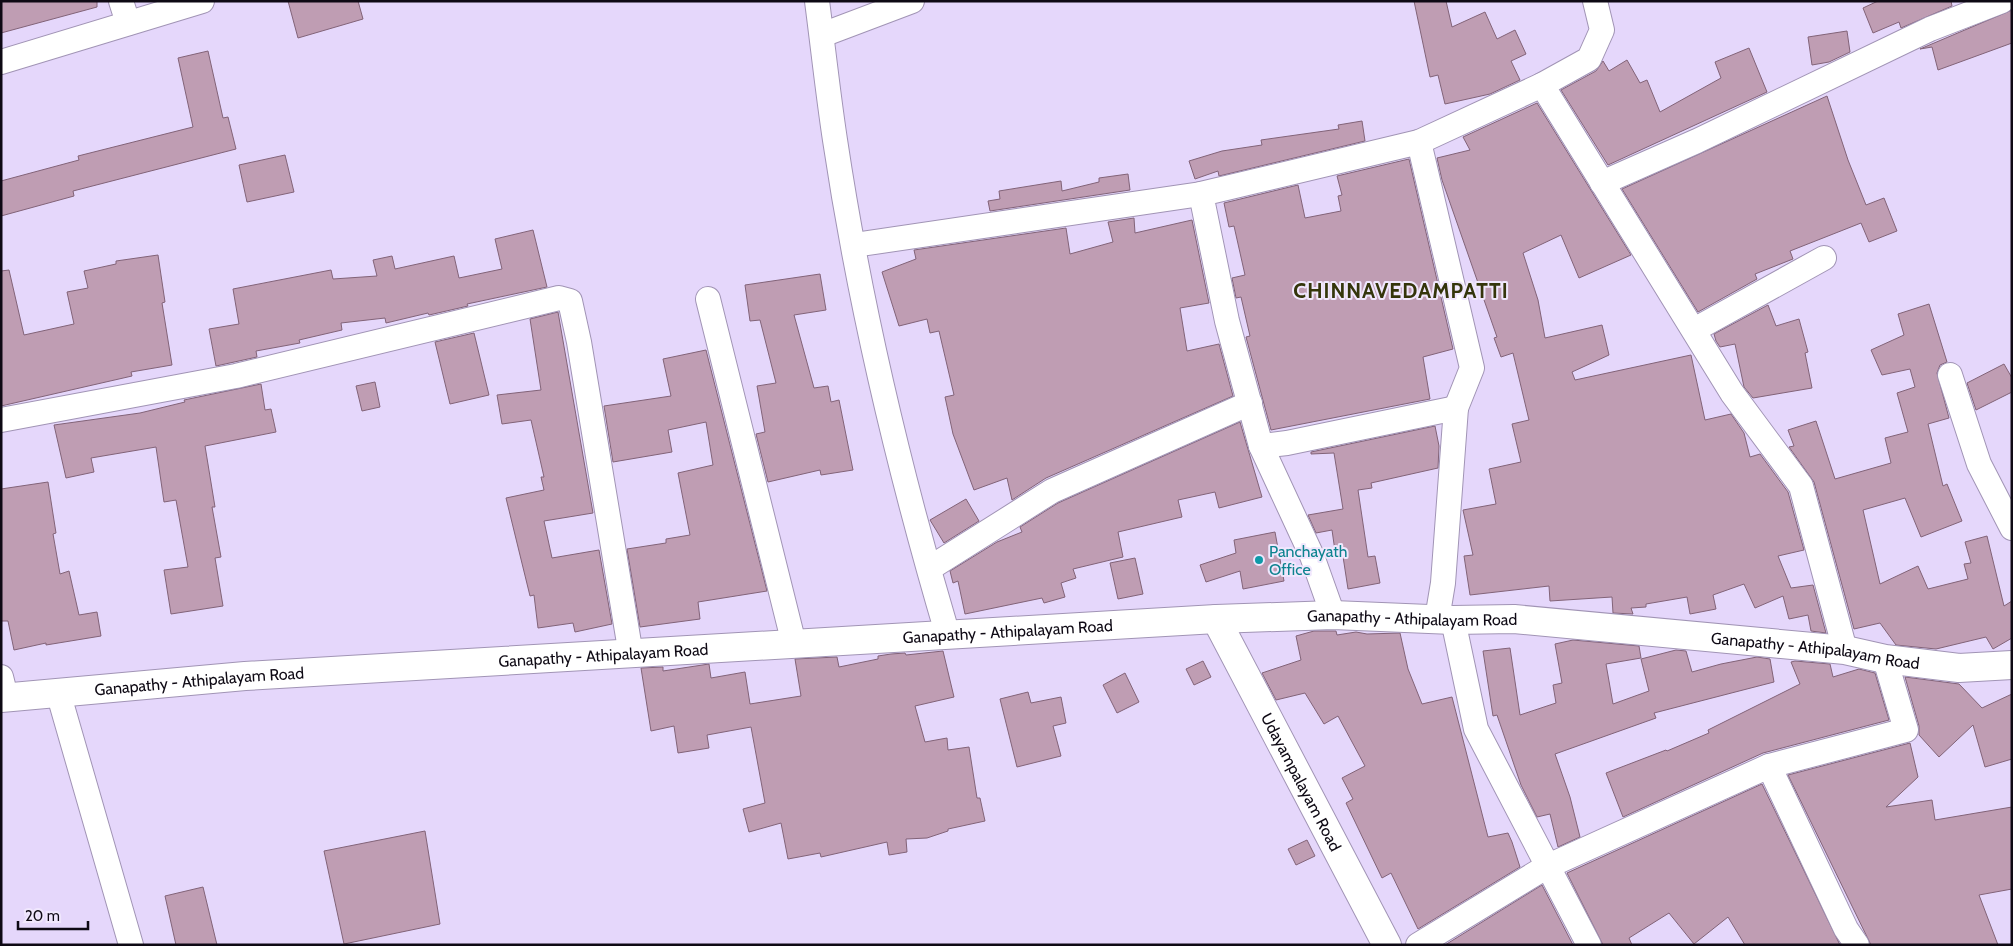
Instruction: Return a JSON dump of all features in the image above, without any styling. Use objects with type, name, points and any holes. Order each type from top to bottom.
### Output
[{"type":"main road","name":"Ganapathy - Athipalayam Road","points":[[3,691],[58,692],[245,676],[631,655],[1216,619],[1333,615],[1445,620],[1514,619],[1845,650],[1885,659],[1959,668],[2012,665]]},
{"type":"main road","name":"Udayampalayam Road","points":[[1216,619],[1387,945]]},
{"type":"street","points":[[1,62],[125,12],[202,1]]},
{"type":"street","points":[[817,1],[835,140],[854,245],[900,462],[948,636]]},
{"type":"street","points":[[822,35],[912,1]]},
{"type":"street","points":[[854,245],[1201,194],[1419,142],[1542,85],[1588,58],[1602,30],[1595,1]]},
{"type":"street","points":[[1602,182],[1697,141],[1930,29],[1972,6],[2002,1]]},
{"type":"street","points":[[1542,85],[1732,393],[1800,486],[1845,650]]},
{"type":"street","points":[[1419,142],[1472,368],[1456,408],[1443,583],[1445,620],[1476,729],[1546,867],[1589,945]]},
{"type":"street","points":[[1201,194],[1227,321],[1261,446],[1312,556],[1333,615]]},
{"type":"street","points":[[1694,330],[1824,258]]},
{"type":"street","points":[[1,420],[236,376],[559,298],[570,301],[579,342],[631,655]]},
{"type":"street","points":[[708,298],[794,644]]},
{"type":"street","points":[[1950,375],[1979,464],[2012,528]]},
{"type":"street","points":[[930,568],[1052,490],[1250,403]]},
{"type":"street","points":[[1261,446],[1287,443],[1456,408]]},
{"type":"street","points":[[1418,945],[1546,867],[1769,766],[1906,730],[1885,659]]},
{"type":"street","points":[[58,692],[131,945]]},
{"type":"street","points":[[1769,766],[1846,929],[1857,945]]},
{"type":"building","points":[[1,1],[97,1],[97,7],[1,33]]},
{"type":"building","points":[[288,1],[358,1],[363,19],[298,38]]},
{"type":"building","points":[[1414,1],[1446,1],[1452,27],[1485,12],[1497,39],[1515,30],[1526,54],[1511,61],[1520,80],[1490,94],[1445,104],[1438,75],[1430,77]]},
{"type":"building","points":[[1878,1],[1951,1],[1952,6],[1901,28],[1899,22],[1873,33],[1863,8]]},
{"type":"building","points":[[2012,10],[2012,43],[1938,70],[1932,47],[1920,49]]},
{"type":"building","points":[[1847,31],[1850,52],[1829,62],[1812,65],[1808,37]]},
{"type":"building","points":[[1749,48],[1767,92],[1608,165],[1561,90],[1596,71],[1603,61],[1609,71],[1627,60],[1640,83],[1647,80],[1660,112],[1721,78],[1715,62]]},
{"type":"building","points":[[208,51],[223,118],[228,117],[236,149],[73,191],[74,196],[1,216],[1,181],[79,160],[78,156],[193,127],[178,58]]},
{"type":"building","points":[[1827,96],[1848,160],[1866,205],[1884,198],[1897,231],[1869,242],[1861,223],[1790,251],[1793,259],[1755,274],[1757,279],[1698,312],[1622,189]]},
{"type":"building","points":[[1537,103],[1631,255],[1579,278],[1561,235],[1523,253],[1538,300],[1545,338],[1602,325],[1609,355],[1572,372],[1575,380],[1691,355],[1705,420],[1731,414],[1744,433],[1750,457],[1760,454],[1788,492],[1804,550],[1778,556],[1791,588],[1813,585],[1826,633],[1811,631],[1808,615],[1789,619],[1783,596],[1755,608],[1744,584],[1713,595],[1716,609],[1690,614],[1687,597],[1646,604],[1646,607],[1631,608],[1633,614],[1613,613],[1612,597],[1550,601],[1549,586],[1470,595],[1464,556],[1473,555],[1463,510],[1496,504],[1489,469],[1521,462],[1512,424],[1529,420],[1513,353],[1501,357],[1494,338],[1497,337],[1442,180],[1437,158],[1470,150],[1463,137]]},
{"type":"building","points":[[1362,121],[1365,141],[1219,176],[1218,171],[1195,179],[1189,161],[1222,151],[1262,145],[1261,140],[1339,129],[1338,125]]},
{"type":"building","points":[[285,155],[294,192],[247,202],[239,165]]},
{"type":"building","points":[[1409,159],[1453,349],[1423,357],[1430,399],[1271,430],[1246,337],[1250,336],[1241,297],[1236,298],[1232,278],[1245,275],[1234,226],[1229,227],[1224,203],[1298,185],[1305,218],[1341,211],[1338,196],[1342,195],[1337,176]]},
{"type":"building","points":[[1128,174],[1130,190],[990,211],[988,201],[1000,199],[999,191],[1061,181],[1062,191],[1099,182],[1099,178]]},
{"type":"building","points":[[1134,218],[1135,233],[1192,220],[1209,303],[1180,308],[1187,351],[1219,344],[1233,396],[1046,478],[1012,500],[1007,478],[974,490],[953,434],[945,397],[954,395],[939,331],[930,333],[927,319],[899,326],[882,272],[916,259],[914,250],[1066,228],[1070,254],[1113,242],[1108,222]]},
{"type":"building","points":[[533,230],[547,287],[467,304],[468,306],[429,315],[428,313],[386,323],[385,318],[341,323],[342,330],[299,340],[300,343],[256,351],[257,357],[216,366],[209,329],[239,324],[233,289],[331,270],[333,279],[377,276],[373,260],[392,256],[395,269],[454,256],[459,278],[502,269],[495,239]]},
{"type":"building","points":[[158,255],[165,302],[162,303],[172,365],[131,372],[132,376],[1,406],[1,271],[9,270],[24,335],[74,324],[67,292],[88,288],[84,271],[116,264],[116,261]]},
{"type":"building","points":[[820,274],[826,310],[794,315],[814,388],[828,386],[831,402],[839,400],[853,470],[821,475],[820,470],[768,482],[756,434],[765,432],[757,386],[776,383],[760,320],[750,321],[745,285]]},
{"type":"building","points":[[1929,304],[1947,362],[1940,365],[1937,373],[1949,418],[1928,424],[1943,486],[1947,484],[1962,521],[1921,537],[1905,498],[1863,510],[1880,584],[1918,566],[1928,589],[1968,579],[1964,564],[1971,563],[1965,542],[1987,536],[2004,606],[2012,601],[2012,638],[1993,649],[1986,637],[1936,649],[1896,645],[1880,623],[1854,629],[1814,482],[1789,447],[1794,446],[1788,430],[1816,421],[1835,479],[1891,463],[1885,438],[1908,432],[1897,393],[1915,387],[1910,369],[1882,375],[1871,350],[1904,335],[1898,314]]},
{"type":"building","points":[[1768,305],[1776,326],[1799,319],[1808,352],[1805,353],[1812,388],[1753,398],[1744,387],[1735,344],[1720,347],[1714,334]]},
{"type":"building","points":[[558,312],[593,513],[544,521],[552,558],[599,550],[612,624],[575,632],[573,623],[538,628],[534,595],[530,596],[506,498],[544,490],[541,477],[544,477],[531,420],[502,424],[497,395],[541,390],[530,319]]},
{"type":"building","points":[[474,333],[489,395],[450,404],[435,342]]},
{"type":"building","points":[[706,350],[767,591],[698,602],[700,619],[640,627],[627,549],[666,543],[666,539],[690,535],[678,473],[713,465],[706,422],[668,430],[672,452],[613,462],[604,406],[671,396],[663,359]]},
{"type":"building","points":[[2004,364],[2012,378],[2012,392],[1976,410],[1967,383]]},
{"type":"building","points":[[375,382],[380,407],[362,411],[356,386]]},
{"type":"building","points":[[261,384],[265,410],[271,409],[276,432],[205,446],[215,507],[212,507],[221,557],[215,558],[223,606],[171,614],[164,570],[188,567],[176,500],[164,502],[156,447],[91,458],[94,472],[66,478],[54,425],[140,413],[185,402],[184,400]]},
{"type":"building","points":[[1240,422],[1262,497],[1219,508],[1215,492],[1178,500],[1182,517],[1118,532],[1123,557],[1073,569],[1076,578],[1061,583],[1065,597],[1044,603],[1042,598],[965,614],[958,581],[953,583],[950,571],[997,542],[1022,532],[1020,527],[1058,503]]},
{"type":"building","points":[[1435,426],[1439,446],[1438,468],[1371,483],[1372,488],[1358,490],[1368,557],[1375,556],[1380,583],[1348,589],[1342,550],[1335,551],[1332,530],[1316,533],[1308,515],[1343,509],[1334,453],[1311,454],[1311,452]]},
{"type":"building","points":[[48,482],[56,533],[53,534],[60,574],[69,571],[79,615],[97,612],[101,636],[46,645],[46,643],[14,650],[8,621],[1,621],[1,489]]},
{"type":"building","points":[[966,499],[979,521],[944,543],[930,520]]},
{"type":"building","name":"Panchayath Office","points":[[1275,532],[1284,581],[1243,589],[1240,571],[1206,582],[1200,565],[1236,553],[1234,540]]},
{"type":"building","points":[[1135,558],[1143,594],[1118,599],[1110,563]]},
{"type":"building","points":[[1314,631],[1336,631],[1337,635],[1356,632],[1367,634],[1400,633],[1408,669],[1422,704],[1452,697],[1488,837],[1508,833],[1512,842],[1520,867],[1418,929],[1391,873],[1382,878],[1346,803],[1353,799],[1342,778],[1365,766],[1338,716],[1324,724],[1305,693],[1276,700],[1262,673],[1301,660],[1296,636]]},
{"type":"building","points":[[1573,640],[1639,646],[1641,658],[1606,664],[1613,704],[1649,691],[1641,659],[1676,650],[1686,651],[1692,672],[1757,657],[1770,659],[1774,682],[1654,713],[1656,718],[1555,754],[1570,797],[1580,837],[1558,847],[1550,814],[1537,817],[1521,785],[1497,715],[1493,716],[1483,651],[1510,648],[1520,715],[1556,703],[1553,685],[1562,683],[1555,644]]},
{"type":"building","points":[[943,651],[954,697],[915,706],[925,742],[947,738],[948,750],[969,747],[977,798],[980,798],[985,821],[948,829],[948,831],[927,838],[906,839],[907,852],[889,855],[887,842],[821,857],[820,853],[788,859],[781,823],[749,832],[743,809],[765,803],[751,727],[707,735],[709,748],[678,753],[674,726],[651,731],[641,668],[663,667],[663,671],[709,664],[711,678],[745,672],[750,704],[801,696],[795,659],[837,657],[839,667],[878,659],[878,656],[891,654],[905,653],[906,655]]},
{"type":"building","points":[[1203,661],[1211,677],[1194,685],[1186,669]]},
{"type":"building","points":[[1791,662],[1830,664],[1833,677],[1859,669],[1875,673],[1889,720],[1763,753],[1623,817],[1606,773],[1667,751],[1709,733],[1708,730],[1800,684]]},
{"type":"building","points":[[1125,673],[1139,702],[1117,713],[1103,685]]},
{"type":"building","points":[[1905,677],[1959,684],[1982,708],[2012,694],[2012,759],[1985,767],[1973,725],[1939,757],[1919,735],[1919,726]]},
{"type":"building","points":[[1028,692],[1031,703],[1061,697],[1066,723],[1053,726],[1061,756],[1017,767],[1000,699]]},
{"type":"building","points":[[1910,743],[1918,777],[1886,807],[1932,800],[1935,820],[2012,807],[2012,889],[1979,895],[1998,945],[1871,945],[1788,775]]},
{"type":"building","points":[[1762,784],[1840,945],[1745,945],[1728,917],[1694,944],[1669,913],[1629,938],[1632,945],[1603,945],[1567,873]]},
{"type":"building","points":[[425,831],[440,924],[344,944],[324,851]]},
{"type":"building","points":[[1307,840],[1315,856],[1296,865],[1288,849]]},
{"type":"building","points":[[1542,885],[1573,945],[1445,945]]},
{"type":"building","points":[[203,887],[217,945],[176,945],[165,896]]},
{"type":"place","name":"Panchayath Office","points":[[1259,560]]},
{"type":"district","name":"CHINNAVEDAMPATTI","points":[[1401,291]]}]
